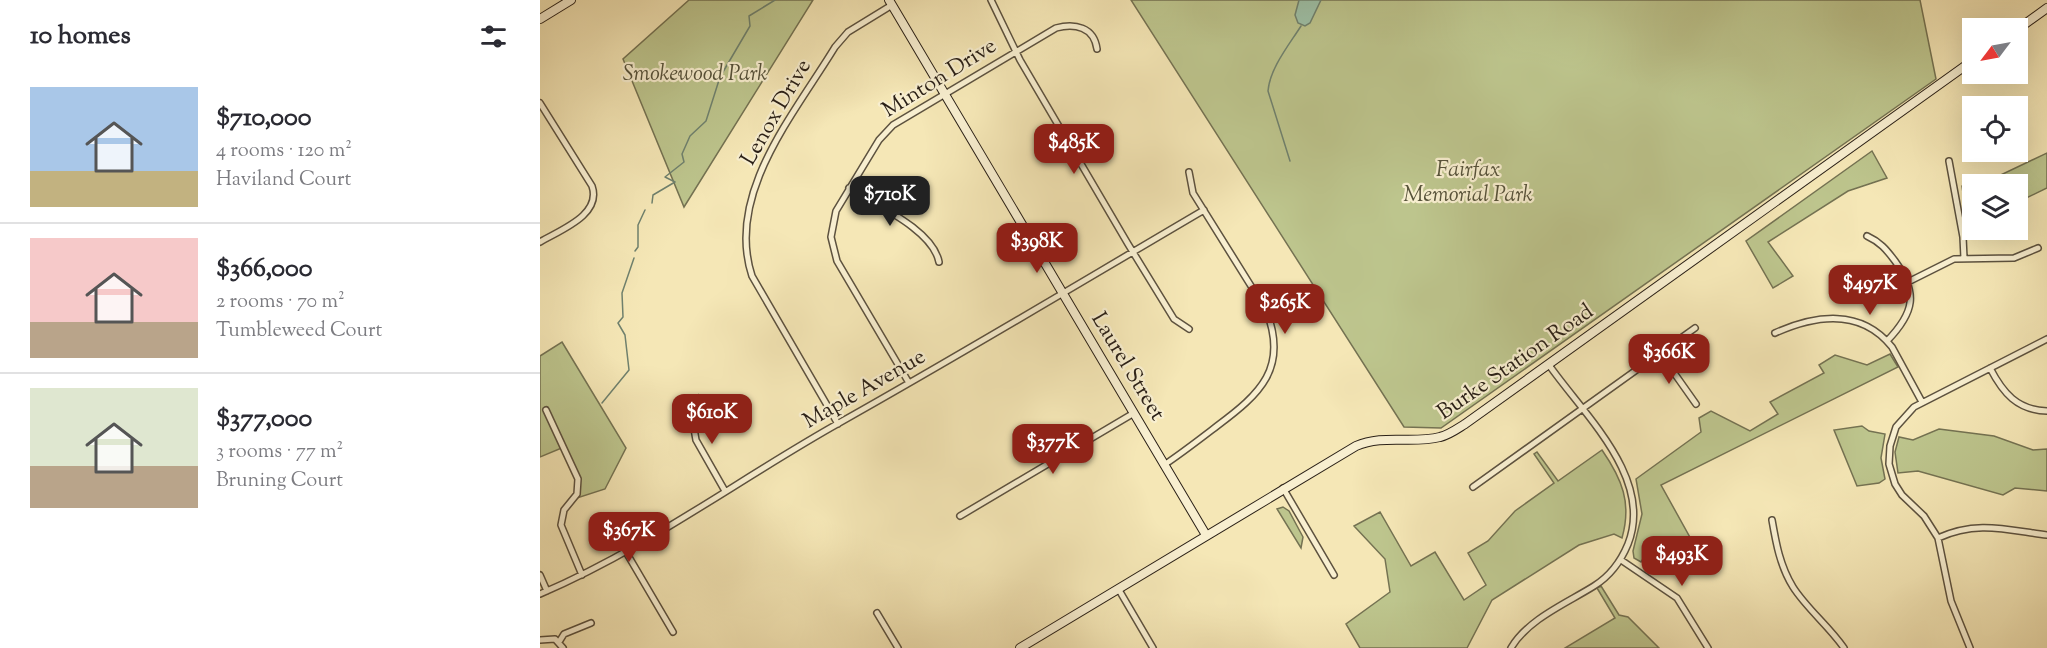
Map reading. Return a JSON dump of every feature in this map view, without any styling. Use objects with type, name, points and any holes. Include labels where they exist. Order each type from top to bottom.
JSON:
[{"type":"street","points":[[540,19],[571,0]]},
{"type":"street","points":[[991,0],[1016,51],[1133,252],[1174,319],[1189,329]]},
{"type":"street","name":"Laurel Street","points":[[891,2],[1206,535]]},
{"type":"street","name":"Lenox Drive","points":[[838,424],[752,276],[746,254],[748,217],[752,194],[762,166],[835,47],[848,32],[891,2]]},
{"type":"street","points":[[2028,22],[2047,8]]},
{"type":"street","name":"Minton Drive","points":[[909,383],[834,254],[831,237],[833,218],[849,188],[888,129],[1048,32],[1065,26],[1088,30],[1094,38],[1097,49]]},
{"type":"street","name":"Burke Station Road","points":[[1020,648],[1119,590],[1283,488],[1360,444],[1382,439],[1432,439],[1450,433],[1549,365],[1962,68]]},
{"type":"street","points":[[540,103],[592,186],[594,196],[586,213],[540,242]]},
{"type":"street","points":[[1949,161],[1963,237],[1964,258]]},
{"type":"street","points":[[1166,464],[1252,399],[1266,380],[1274,357],[1272,327],[1266,310],[1193,193],[1189,172]]},
{"type":"street","points":[[849,188],[919,233],[935,250],[939,262]]},
{"type":"street","name":"Maple Avenue","points":[[540,594],[582,576],[626,552],[838,424],[1204,210]]},
{"type":"street","points":[[1866,236],[1877,240],[1886,248],[1908,282],[1911,297],[1907,316],[1887,340]]},
{"type":"street","points":[[1908,282],[1941,264],[1964,258],[2014,258],[2038,248]]},
{"type":"street","points":[[1775,333],[1807,320],[1833,317],[1861,324],[1887,340],[1902,362],[1923,402]]},
{"type":"street","points":[[1473,487],[1695,328]]},
{"type":"street","points":[[1970,648],[1951,601],[1938,538],[1924,516],[1899,490],[1889,464],[1890,446],[1896,427],[1908,412],[1923,402],[2047,339]]},
{"type":"street","points":[[1660,353],[1696,404]]},
{"type":"street","points":[[1511,648],[1529,628],[1598,584],[1621,560],[1634,522],[1631,488],[1620,464],[1549,365]]},
{"type":"street","points":[[1990,368],[2003,391],[2015,402],[2027,408],[2047,411]]},
{"type":"street","points":[[699,398],[692,417],[696,440],[725,491]]},
{"type":"street","points":[[546,410],[578,478],[577,494],[564,510],[561,525],[582,576]]},
{"type":"street","points":[[960,516],[1134,413]]},
{"type":"street","points":[[1283,488],[1334,575]]},
{"type":"street","points":[[1772,520],[1778,550],[1787,576],[1800,597],[1844,648]]},
{"type":"street","points":[[1938,538],[1961,528],[1978,526],[2047,535]]},
{"type":"street","points":[[626,552],[673,632]]},
{"type":"street","points":[[1621,560],[1677,598],[1708,648]]},
{"type":"street","points":[[540,575],[547,591]]},
{"type":"street","points":[[1119,590],[1153,648]]},
{"type":"street","points":[[877,613],[898,648]]},
{"type":"street","points":[[559,642],[564,634],[591,623]]},
{"type":"street","points":[[540,638],[555,639],[562,648]]},
{"type":"green space","name":"Smokewood Park","points":[[689,0],[813,0],[684,207],[623,59]]},
{"type":"green space","name":"Fairfax Memorial Park","points":[[1131,0],[1920,0],[1936,79],[1441,428],[1404,427]]},
{"type":"green space","points":[[1872,151],[1887,178],[1848,191],[1768,242],[1793,276],[1773,288],[1746,241]]},
{"type":"green space","points":[[2047,153],[2047,188],[2028,197],[2028,174],[2003,174]]},
{"type":"green space","points":[[562,342],[626,448],[605,489],[574,499],[577,479],[564,447],[540,457],[540,356]]},
{"type":"green space","points":[[1890,354],[1898,367],[1661,485],[1702,559],[1662,539],[1654,542],[1641,562],[1634,558],[1633,551],[1642,514],[1636,479],[1701,432],[1699,418],[1711,411],[1750,431],[1778,414],[1770,402],[1824,373],[1819,365],[1835,355],[1867,365]]},
{"type":"green space","points":[[1862,426],[1869,431],[1885,434],[1881,458],[1885,479],[1879,483],[1857,486],[1834,430]]},
{"type":"green space","points":[[1939,429],[1994,436],[2033,450],[2047,449],[2047,491],[2015,488],[2003,495],[1918,471],[1898,473],[1895,452],[1899,437],[1913,440]]},
{"type":"green space","points":[[1602,450],[1620,481],[1623,492],[1626,514],[1622,538],[1614,534],[1579,545],[1492,600],[1467,648],[1360,648],[1346,624],[1390,592],[1385,559],[1354,526],[1380,512],[1411,566],[1435,552],[1464,600],[1486,585],[1468,553],[1488,541],[1515,511],[1554,483],[1534,454],[1537,452],[1558,481]]},
{"type":"green space","points":[[1283,507],[1289,511],[1303,537],[1301,548],[1277,509]]},
{"type":"green space","points":[[1601,586],[1619,615],[1628,617],[1659,648],[1565,648],[1615,618],[1597,588]]},
{"type":"shaded area","points":[[1299,0],[1321,0],[1310,23],[1305,26],[1298,23],[1295,15]]},
{"type":"waterway","points":[[652,203],[653,195],[675,182],[665,177],[684,162],[682,154],[690,136],[706,121],[720,77],[750,26],[749,16],[775,0]]},
{"type":"waterway","points":[[1290,161],[1268,91],[1276,65],[1301,26]]},
{"type":"waterway","points":[[635,251],[638,247],[638,225],[645,210]]},
{"type":"waterway","points":[[602,403],[629,370],[625,335],[618,323],[623,317],[622,293],[634,258]]}]
